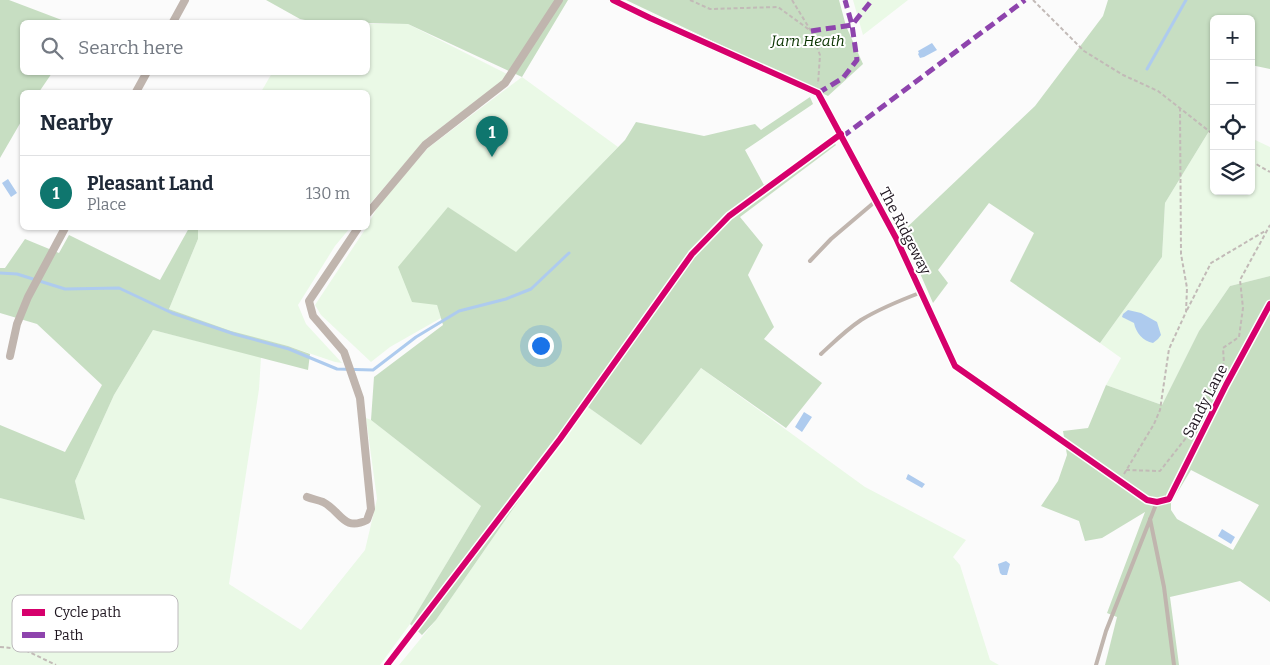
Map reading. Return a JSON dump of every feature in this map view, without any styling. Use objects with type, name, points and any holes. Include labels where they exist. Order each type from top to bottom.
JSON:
[{"type":"street","points":[[174,20],[185,0]]},
{"type":"street","points":[[370,211],[425,145],[505,83],[559,0]]},
{"type":"street","points":[[613,0],[818,93]]},
{"type":"street","points":[[137,90],[145,75]]},
{"type":"street","name":"The Ridgeway","points":[[818,93],[877,200],[922,292],[955,366],[1147,500],[1157,502]]},
{"type":"street","points":[[10,356],[17,324],[28,297],[64,230]]},
{"type":"street","points":[[307,497],[324,502],[347,523],[357,525],[367,520],[371,509],[360,398],[344,352],[312,316],[309,301],[357,230]]},
{"type":"street","name":"Sandy Lane","points":[[1157,502],[1169,499],[1226,385],[1270,304]]},
{"type":"lane","points":[[810,261],[831,239],[877,200]]},
{"type":"lane","points":[[821,354],[861,320],[922,292]]},
{"type":"lane","points":[[1096,665],[1112,615],[1157,502]]},
{"type":"lane","points":[[1150,519],[1164,587],[1174,665]]},
{"type":"path","points":[[690,0],[710,8],[778,7],[810,31]]},
{"type":"path","points":[[792,0],[810,31],[820,55],[818,93]]},
{"type":"path","points":[[1033,0],[1084,51],[1123,75],[1158,91],[1210,132]]},
{"type":"path","points":[[1180,109],[1181,254],[1187,288],[1186,312]]},
{"type":"path","points":[[1255,163],[1270,172]]},
{"type":"path","points":[[1126,470],[1160,471],[1193,429],[1224,363],[1223,348],[1239,337],[1243,308],[1240,280],[1270,225]]},
{"type":"path","points":[[1120,480],[1160,410],[1169,349],[1211,263],[1267,230]]},
{"type":"path","points":[[28,652],[56,665]]},
{"type":"green space","points":[[0,0],[9,0],[62,20],[20,20],[20,75],[51,75],[40,90],[20,90],[20,123],[0,158]]},
{"type":"green space","points":[[266,0],[568,0],[522,77],[408,24],[370,23],[370,20],[300,19]]},
{"type":"green space","name":"Jarn Heath","points":[[626,0],[839,0],[846,26],[863,64],[828,96]]},
{"type":"green space","points":[[853,0],[908,0],[863,35]]},
{"type":"green space","points":[[1108,0],[1270,0],[1270,69],[1255,66],[1255,15],[1210,15],[1210,130],[1165,203],[1162,257],[1100,343],[1010,281],[1034,233],[989,203],[938,270],[948,283],[933,303],[902,232],[1035,106],[1103,16]]},
{"type":"green space","points":[[370,24],[408,24],[507,74],[502,81],[426,139],[370,204],[370,90],[262,90],[271,75],[370,75]]},
{"type":"green space","points":[[522,77],[618,147],[516,253],[448,207],[437,305],[441,318],[390,347],[371,362],[321,315],[315,305],[365,230],[370,230],[370,220],[380,203],[428,148]]},
{"type":"green space","points":[[810,97],[813,104],[745,150],[764,185],[831,138],[836,145],[740,217],[763,245],[748,275],[774,327],[764,339],[822,383],[786,428],[701,368],[641,445],[585,405],[436,620],[422,635],[410,624],[481,506],[371,420],[374,377],[443,325],[437,305],[412,302],[398,267],[448,207],[516,252],[625,140],[636,122],[704,136],[755,124],[761,130]]},
{"type":"green space","points":[[1210,130],[1210,195],[1255,195],[1255,140],[1270,147],[1270,276],[1230,286],[1199,331],[1162,405],[1106,385],[1121,358],[1100,343],[1162,257],[1165,203]]},
{"type":"green space","points":[[188,230],[198,230],[198,239],[169,309],[231,331],[288,346],[310,354],[308,370],[153,330],[114,395],[75,481],[85,520],[0,498],[0,425],[65,452],[102,385],[37,324],[0,313],[0,268],[5,268],[25,239],[59,253],[69,235],[160,280]]},
{"type":"green space","points":[[198,230],[348,230],[335,246],[298,305],[306,324],[342,363],[288,346],[231,332],[169,309],[198,239]]},
{"type":"green space","points":[[1270,276],[1270,602],[1240,581],[1170,597],[1179,665],[1105,665],[1117,617],[1107,613],[1145,512],[1102,538],[1085,541],[1079,521],[1041,506],[1058,481],[1067,455],[1063,431],[1088,428],[1106,385],[1162,405],[1199,331],[1230,286]],"holes":[[[1191,470],[1259,505],[1233,550],[1177,519],[1171,510],[1171,503]]]},
{"type":"green space","points":[[153,330],[261,357],[259,389],[229,584],[301,630],[365,550],[377,499],[366,418],[481,506],[410,624],[380,665],[0,665],[0,498],[85,520],[75,481],[114,395]]},
{"type":"green space","points":[[701,368],[865,487],[966,540],[953,557],[960,565],[990,660],[999,665],[399,665],[436,620],[585,405],[641,445]]},
{"type":"water","points":[[932,43],[937,50],[920,58],[918,51]]},
{"type":"water","points":[[8,179],[17,193],[11,197],[2,183]]},
{"type":"water","points":[[1128,310],[1141,313],[1157,322],[1161,335],[1158,339],[1153,343],[1140,336],[1134,323],[1122,317]]},
{"type":"water","points":[[804,412],[812,417],[802,432],[795,427]]},
{"type":"water","points":[[908,474],[925,484],[922,488],[906,479]]},
{"type":"water","points":[[1222,529],[1235,537],[1231,544],[1218,536]]},
{"type":"water","points":[[1006,561],[1010,564],[1007,575],[1002,575],[998,564]]},
{"type":"waterway","points":[[1147,69],[1186,0]]},
{"type":"waterway","points":[[0,273],[17,274],[65,289],[119,288],[172,313],[234,334],[289,349],[337,369],[373,370],[416,337],[459,311],[506,299],[531,289],[569,253]]},
{"type":"marked path","points":[[818,93],[843,78],[857,60],[852,25],[845,0]]},
{"type":"marked path","points":[[811,31],[852,25],[872,0]]},
{"type":"marked path","points":[[842,137],[1025,0]]},
{"type":"cycle path","points":[[613,0],[818,93],[896,238],[955,366],[1147,500],[1157,502],[1169,499],[1226,385],[1270,304]]},
{"type":"cycle path","points":[[387,665],[560,439],[692,254],[729,216],[841,134]]},
{"type":"place","name":"Pleasant Land","points":[[492,157]]}]
